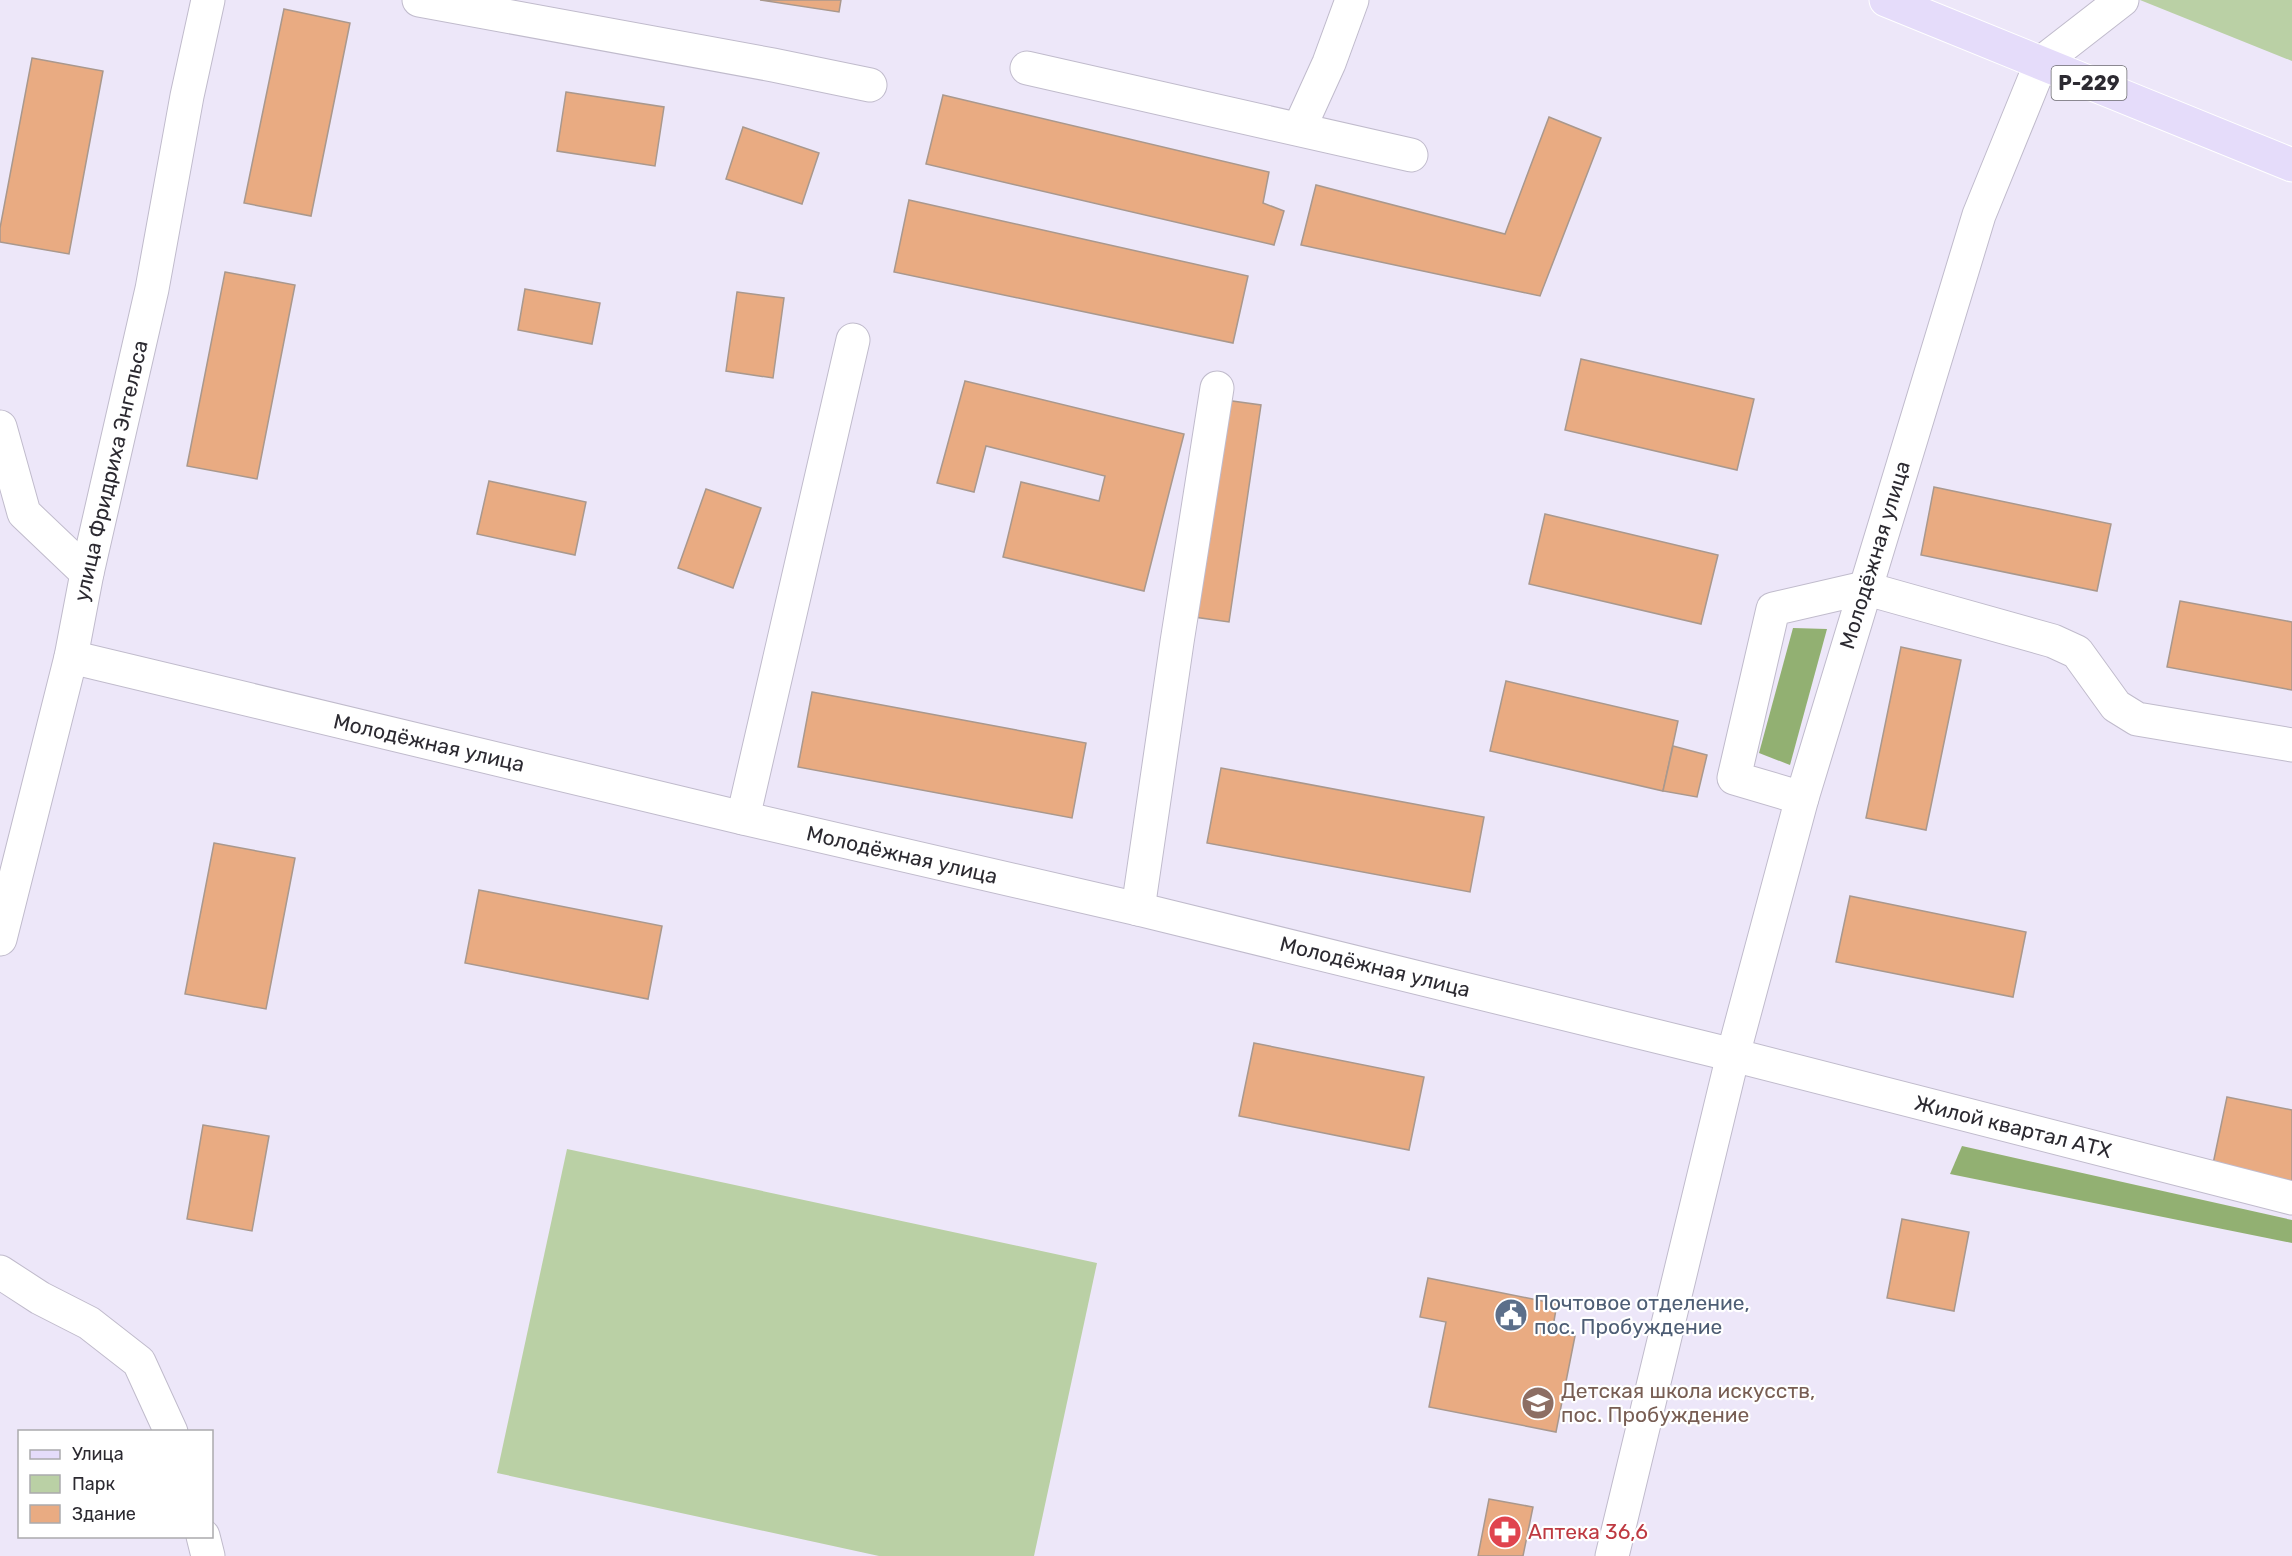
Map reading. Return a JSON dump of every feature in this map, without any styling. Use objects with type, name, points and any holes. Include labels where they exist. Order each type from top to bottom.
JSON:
[{"type":"main road","name":"Р-229","points":[[1886,0],[2292,165]]},
{"type":"street","name":"улица Фридриха Энгельса","points":[[0,939],[71,657],[87,573],[152,289],[187,96],[208,0]]},
{"type":"street","points":[[418,0],[870,85]]},
{"type":"street","points":[[1299,129],[1329,63],[1352,0]]},
{"type":"street","points":[[2041,63],[2122,0]]},
{"type":"street","name":"Молодёжная улица","points":[[1612,1556],[1733,1055],[1802,798],[1979,215],[2041,63]]},
{"type":"street","points":[[1027,68],[1411,155]]},
{"type":"street","points":[[743,818],[853,340]]},
{"type":"street","points":[[1138,909],[1217,388]]},
{"type":"street","points":[[0,427],[24,513],[87,573]]},
{"type":"street","points":[[1802,798],[1734,778],[1773,609],[1864,588],[2053,640],[2077,652],[2115,706],[2137,719],[2292,744]]},
{"type":"street","name":"Молодёжная улица","points":[[71,657],[743,818],[1138,909],[1733,1055]]},
{"type":"street","name":"Жилой квартал АТХ","points":[[1733,1055],[2292,1198]]},
{"type":"street","points":[[0,1272],[40,1298],[89,1323],[140,1362],[171,1430]]},
{"type":"street","points":[[204,1538],[208,1556]]},
{"type":"green space","points":[[2140,0],[2292,0],[2292,61]]},
{"type":"green space","points":[[1793,628],[1827,629],[1790,765],[1759,753]]},
{"type":"green space","points":[[1962,1146],[2292,1220],[2292,1243],[1950,1174]]},
{"type":"green space","points":[[567,1149],[1097,1263],[1034,1556],[879,1556],[497,1473]]},
{"type":"building","points":[[760,0],[841,0],[839,12]]},
{"type":"building","points":[[284,9],[350,23],[311,216],[244,203]]},
{"type":"building","points":[[32,58],[103,71],[69,254],[0,242],[0,228]]},
{"type":"building","points":[[566,92],[664,107],[655,166],[557,151]]},
{"type":"building","points":[[943,95],[1269,172],[1263,203],[1284,211],[1274,245],[926,164]]},
{"type":"building","points":[[1549,117],[1601,138],[1540,296],[1301,245],[1316,185],[1505,234]]},
{"type":"building","points":[[743,127],[819,153],[802,204],[726,179]]},
{"type":"building","points":[[909,200],[1248,276],[1233,343],[894,272]]},
{"type":"building","points":[[225,272],[295,285],[257,479],[187,466]]},
{"type":"building","points":[[525,289],[600,303],[592,344],[518,330]]},
{"type":"building","points":[[737,292],[784,298],[773,378],[726,371]]},
{"type":"building","points":[[1581,359],[1754,399],[1737,470],[1565,430]]},
{"type":"building","points":[[965,381],[1184,434],[1144,591],[1003,557],[1021,482],[1099,501],[1105,476],[986,446],[974,492],[937,483]]},
{"type":"building","points":[[1225,400],[1261,405],[1229,622],[1194,617]]},
{"type":"building","points":[[489,481],[586,502],[575,555],[477,534]]},
{"type":"building","points":[[1934,487],[2111,524],[2097,591],[1921,555]]},
{"type":"building","points":[[706,489],[761,508],[733,588],[678,568]]},
{"type":"building","points":[[1545,514],[1718,555],[1701,624],[1529,584]]},
{"type":"building","points":[[2180,601],[2292,622],[2292,690],[2167,667]]},
{"type":"building","points":[[1901,647],[1961,660],[1926,830],[1866,818]]},
{"type":"building","points":[[1506,681],[1678,721],[1663,791],[1490,751]]},
{"type":"building","points":[[812,692],[1086,743],[1072,818],[798,767]]},
{"type":"building","points":[[1673,746],[1707,755],[1697,797],[1663,791]]},
{"type":"building","points":[[1221,768],[1484,817],[1470,892],[1207,843]]},
{"type":"building","points":[[214,843],[295,858],[266,1009],[185,994]]},
{"type":"building","points":[[479,890],[662,926],[648,999],[465,963]]},
{"type":"building","points":[[1850,896],[2026,932],[2013,997],[1836,962]]},
{"type":"building","points":[[1254,1043],[1424,1077],[1409,1150],[1239,1116]]},
{"type":"building","points":[[2227,1097],[2292,1110],[2292,1181],[2213,1164]]},
{"type":"building","points":[[203,1125],[269,1136],[252,1231],[187,1219]]},
{"type":"building","points":[[1902,1219],[1969,1232],[1954,1311],[1887,1298]]},
{"type":"building","points":[[1428,1278],[1557,1304],[1552,1332],[1575,1336],[1556,1432],[1429,1407],[1446,1322],[1420,1317]]},
{"type":"building","name":"Аптека 36,6","points":[[1489,1499],[1533,1507],[1523,1556],[1478,1556]]},
{"type":"place","name":"Почтовое отделение, пос. Пробуждение","points":[[1511,1315]]},
{"type":"place","name":"Детская школа искусств, пос. Пробуждение","points":[[1538,1403]]},
{"type":"place","name":"Аптека 36,6","points":[[1505,1532]]}]
